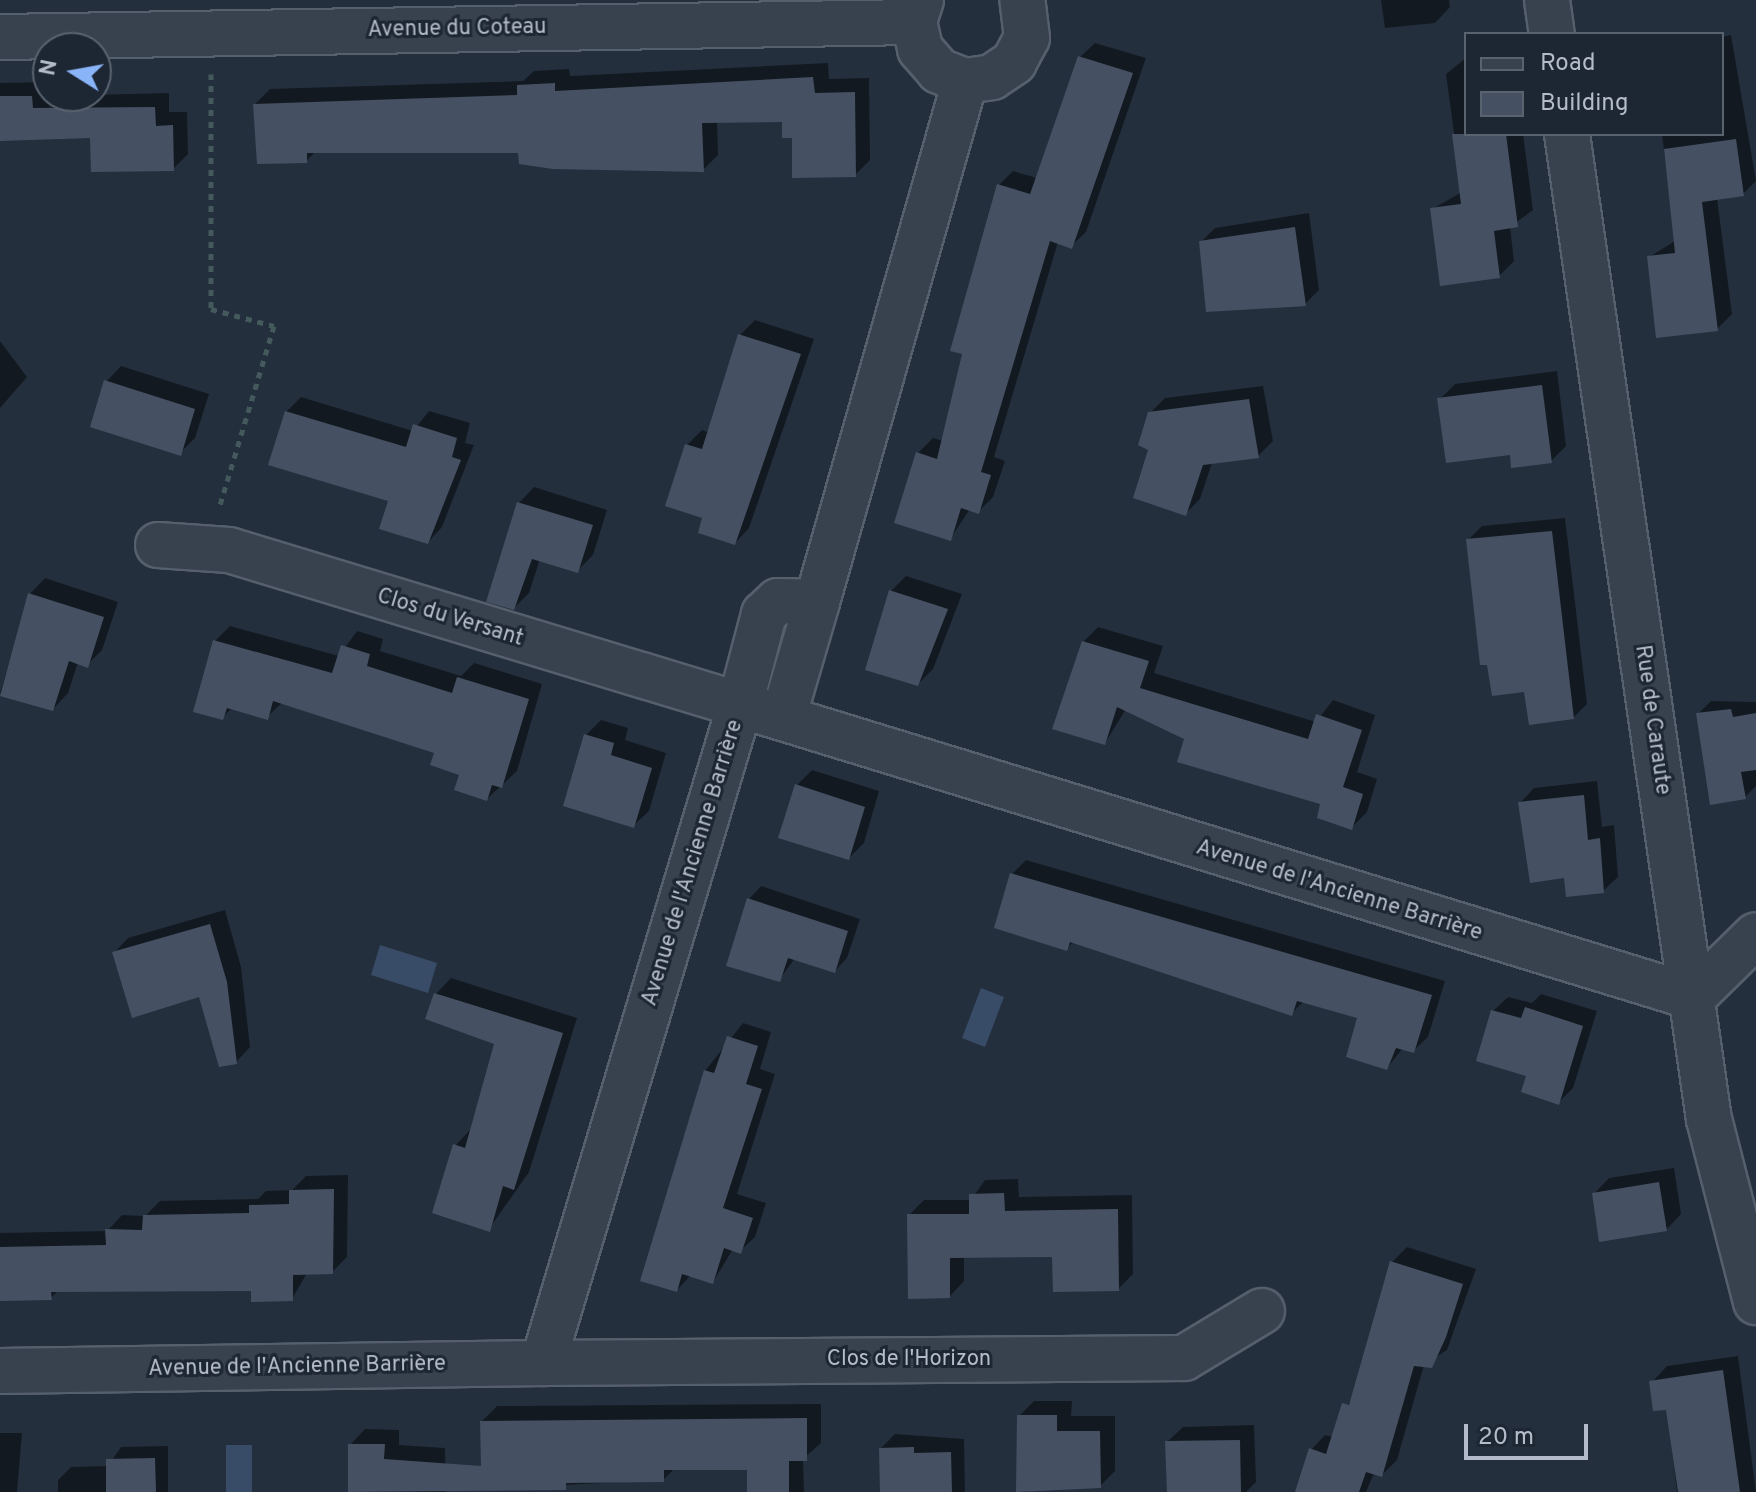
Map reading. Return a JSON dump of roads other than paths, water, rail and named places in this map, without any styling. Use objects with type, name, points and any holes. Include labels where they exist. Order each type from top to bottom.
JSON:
[{"type":"street","points":[[783,718],[965,81],[992,77],[1014,62],[1027,38],[1022,0]]},
{"type":"street","points":[[1547,0],[1552,32]]},
{"type":"street","name":"Avenue du Coteau","points":[[0,37],[918,11],[920,49],[939,71],[965,81]]},
{"type":"street","name":"Rue de Caraute","points":[[1567,136],[1709,1119],[1756,1302]]},
{"type":"street","name":"Clos du Versant","points":[[158,545],[207,549],[740,705]]},
{"type":"street","points":[[740,705],[764,614],[778,601],[817,602]]},
{"type":"street","name":"Avenue de l'Ancienne Barrière","points":[[0,1371],[543,1363],[740,705],[1693,997]]},
{"type":"street","points":[[1693,997],[1756,935]]},
{"type":"street","name":"Clos de l'Horizon","points":[[543,1363],[1184,1358],[1262,1311]]},
{"type":"water","points":[[380,945],[437,963],[428,993],[371,975]]},
{"type":"water","points":[[981,988],[1004,997],[985,1047],[962,1038]]},
{"type":"water","points":[[226,1445],[252,1445],[252,1492],[226,1492]]}]
